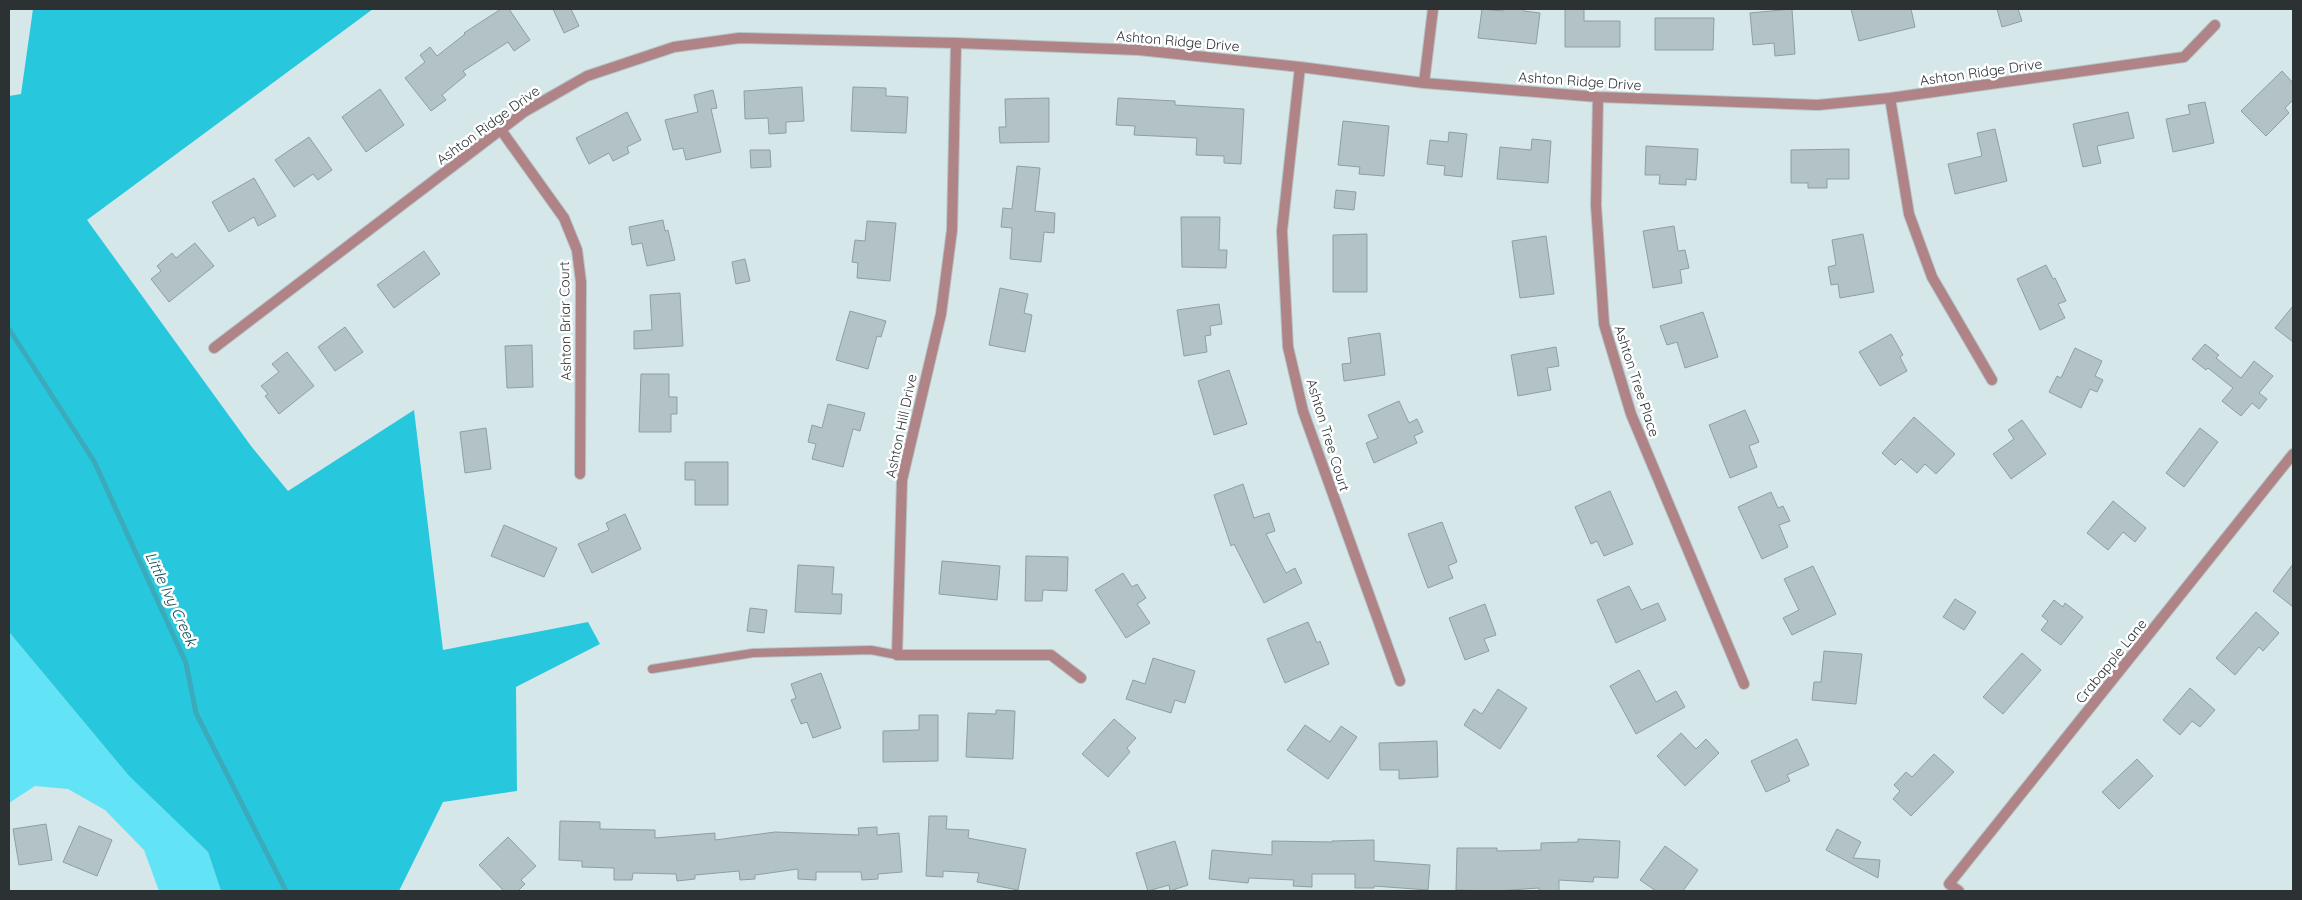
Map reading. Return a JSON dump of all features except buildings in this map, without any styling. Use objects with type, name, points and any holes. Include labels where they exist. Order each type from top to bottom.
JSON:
[{"type":"street","points":[[1424,83],[1433,9]]},
{"type":"street","name":"Ashton Ridge Drive","points":[[214,348],[524,112],[587,76],[674,47],[739,38],[956,42],[1139,50],[1300,67],[1424,83],[1598,97],[1818,105],[1890,98],[2184,57],[2215,25]]},
{"type":"street","name":"Ashton Hill Drive","points":[[897,655],[902,480],[941,314],[952,230],[956,42]]},
{"type":"street","name":"Ashton Tree Court","points":[[1300,67],[1282,231],[1288,347],[1303,412],[1400,681]]},
{"type":"street","name":"Ashton Tree Place","points":[[1598,97],[1596,205],[1604,324],[1631,414],[1744,684]]},
{"type":"street","points":[[1890,98],[1912,223],[1932,278],[1992,380]]},
{"type":"street","name":"Ashton Briar Court","points":[[501,130],[564,218],[577,250],[580,282],[580,474]]},
{"type":"street","name":"Crabapple Lane","points":[[1946,888],[2164,618],[2293,454]]},
{"type":"street","points":[[897,655],[1052,655],[1081,678]]},
{"type":"street","points":[[1946,888],[1959,891]]},
{"type":"lane","points":[[652,669],[753,653],[871,650],[897,655]]},
{"type":"shaded area","points":[[33,9],[373,9],[87,220],[251,446],[288,491],[414,410],[443,650],[588,622],[600,644],[516,687],[517,791],[443,802],[399,891],[221,891],[208,852],[129,776],[9,632],[9,96],[21,94]]},
{"type":"shaded area","points":[[9,632],[129,776],[208,852],[221,891],[159,891],[144,850],[105,810],[68,789],[35,786],[9,803]]},
{"type":"waterway","name":"Little Ivy Creek","points":[[9,329],[94,461],[186,663],[196,713],[286,891]]}]
